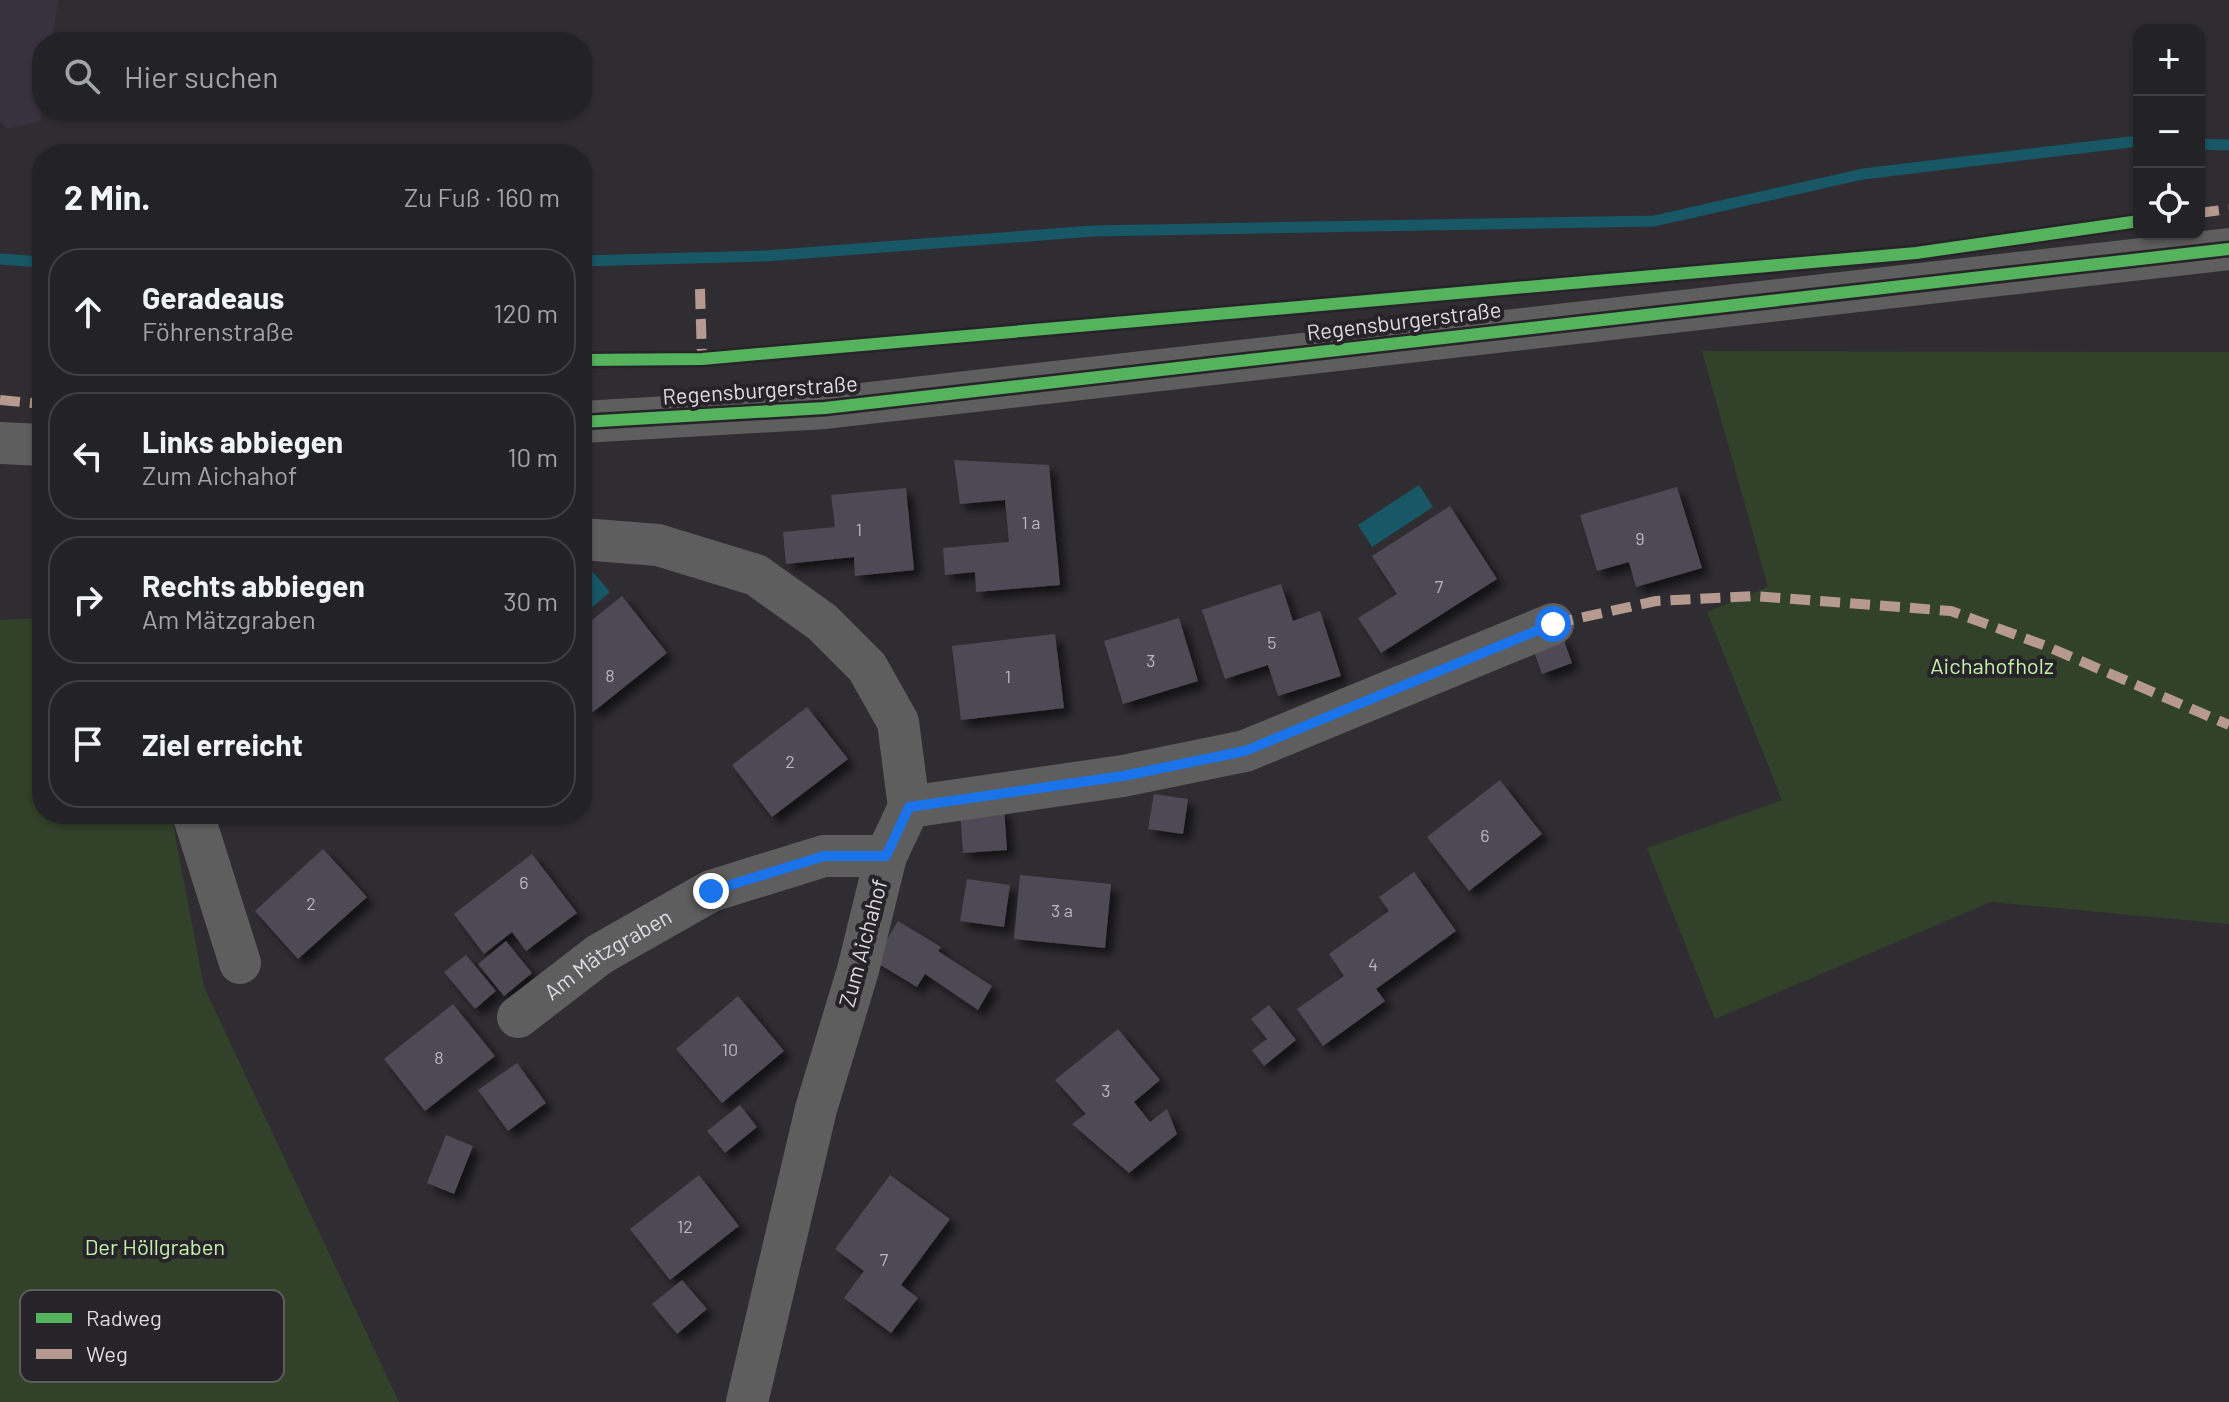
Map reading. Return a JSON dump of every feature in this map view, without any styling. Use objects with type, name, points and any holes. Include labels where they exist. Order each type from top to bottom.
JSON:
[{"type":"street","name":"Regensburgerstraße","points":[[592,421],[825,408],[2229,249]]},
{"type":"street","points":[[0,443],[32,445]]},
{"type":"street","points":[[592,540],[658,545],[756,575],[822,622],[867,667],[898,722],[909,807],[1123,776],[1245,751],[1553,624]]},
{"type":"street","name":"Zum Aichahof","points":[[747,1402],[797,1176],[858,970],[886,856],[909,807]]},
{"type":"street","points":[[196,824],[240,963]]},
{"type":"street","name":"Am Mätzgraben","points":[[518,1017],[600,954],[711,891],[824,856],[886,856]]},
{"type":"shaded area","points":[[0,0],[58,0],[53,32],[32,32],[32,120],[41,121],[7,129],[0,120]]},
{"type":"green space","name":"Aichahofholz","points":[[1702,351],[2229,352],[2229,924],[1991,902],[1715,1019],[1647,848],[1782,800],[1707,612],[1768,587]]},
{"type":"green space","name":"Der Höllgraben","points":[[32,618],[32,824],[173,824],[204,987],[399,1402],[0,1402],[0,620]]},
{"type":"water","points":[[1419,485],[1433,507],[1372,547],[1358,525]]},
{"type":"water","points":[[592,573],[610,592],[592,607]]},
{"type":"building","points":[[954,460],[1049,465],[1060,585],[976,592],[975,572],[945,575],[943,548],[1009,542],[1005,500],[960,504]]},
{"type":"building","points":[[1677,487],[1702,568],[1636,587],[1629,562],[1597,571],[1580,515]]},
{"type":"building","points":[[906,488],[914,570],[855,576],[854,557],[786,564],[783,532],[835,527],[831,495]]},
{"type":"building","points":[[1450,506],[1497,579],[1381,653],[1358,618],[1397,594],[1372,556]]},
{"type":"building","points":[[1281,584],[1293,621],[1320,611],[1341,676],[1278,696],[1268,665],[1225,679],[1202,610]]},
{"type":"building","points":[[622,596],[667,653],[593,712],[592,711],[592,620]]},
{"type":"building","points":[[1179,618],[1198,681],[1123,704],[1104,641]]},
{"type":"building","points":[[1055,634],[1064,708],[961,720],[952,646]]},
{"type":"building","points":[[1562,635],[1572,663],[1542,674],[1532,646]]},
{"type":"building","points":[[807,707],[848,759],[772,817],[732,765]]},
{"type":"building","points":[[1500,780],[1542,834],[1469,891],[1427,837]]},
{"type":"building","points":[[1154,794],[1188,799],[1183,834],[1148,829]]},
{"type":"building","points":[[1004,808],[1007,850],[963,853],[960,811]]},
{"type":"building","points":[[323,849],[367,897],[298,959],[255,911]]},
{"type":"building","points":[[532,854],[577,913],[526,951],[512,932],[484,954],[454,914]]},
{"type":"building","points":[[1414,872],[1456,931],[1376,989],[1385,1001],[1323,1046],[1297,1009],[1344,976],[1329,954],[1389,911],[1379,897]]},
{"type":"building","points":[[1020,875],[1111,884],[1105,948],[1014,939]]},
{"type":"building","points":[[967,879],[1010,885],[1004,927],[960,921]]},
{"type":"building","points":[[898,921],[941,947],[938,951],[992,986],[978,1010],[925,974],[917,987],[874,961]]},
{"type":"building","points":[[506,941],[532,973],[504,996],[478,964]]},
{"type":"building","points":[[466,955],[496,991],[475,1009],[444,972]]},
{"type":"building","points":[[738,996],[784,1051],[722,1103],[676,1049]]},
{"type":"building","points":[[453,1004],[495,1056],[425,1111],[384,1059]]},
{"type":"building","points":[[1269,1005],[1296,1040],[1264,1066],[1252,1050],[1267,1039],[1251,1019]]},
{"type":"building","points":[[1118,1029],[1160,1080],[1134,1102],[1150,1122],[1167,1109],[1177,1134],[1129,1173],[1072,1124],[1086,1114],[1055,1080]]},
{"type":"building","points":[[517,1063],[546,1103],[508,1131],[478,1090]]},
{"type":"building","points":[[740,1105],[757,1127],[725,1153],[707,1131]]},
{"type":"building","points":[[446,1135],[473,1146],[454,1194],[427,1183]]},
{"type":"building","points":[[699,1175],[739,1226],[670,1280],[630,1229]]},
{"type":"building","points":[[890,1175],[950,1219],[901,1285],[918,1298],[891,1333],[844,1298],[864,1271],[835,1249]]},
{"type":"building","points":[[682,1280],[707,1309],[677,1334],[652,1304]]},
{"type":"waterway","points":[[592,261],[765,256],[1093,231],[1654,221],[1863,174],[2133,142]]},
{"type":"waterway","points":[[2205,144],[2229,145]]},
{"type":"waterway","points":[[0,259],[32,261]]},
{"type":"marked path","points":[[2205,212],[2229,209]]},
{"type":"marked path","points":[[700,289],[702,359]]},
{"type":"marked path","points":[[0,400],[32,403]]},
{"type":"marked path","points":[[1553,624],[1656,601],[1755,596],[1951,611],[2046,646],[2229,725]]},
{"type":"cycle path","points":[[592,360],[702,359],[1916,253],[2133,222]]},
{"type":"cycle path","points":[[592,421],[825,408],[2229,249]]},
{"type":"route","points":[[711,891],[824,856],[886,856],[909,807],[1123,776],[1245,751],[1553,624]]}]
